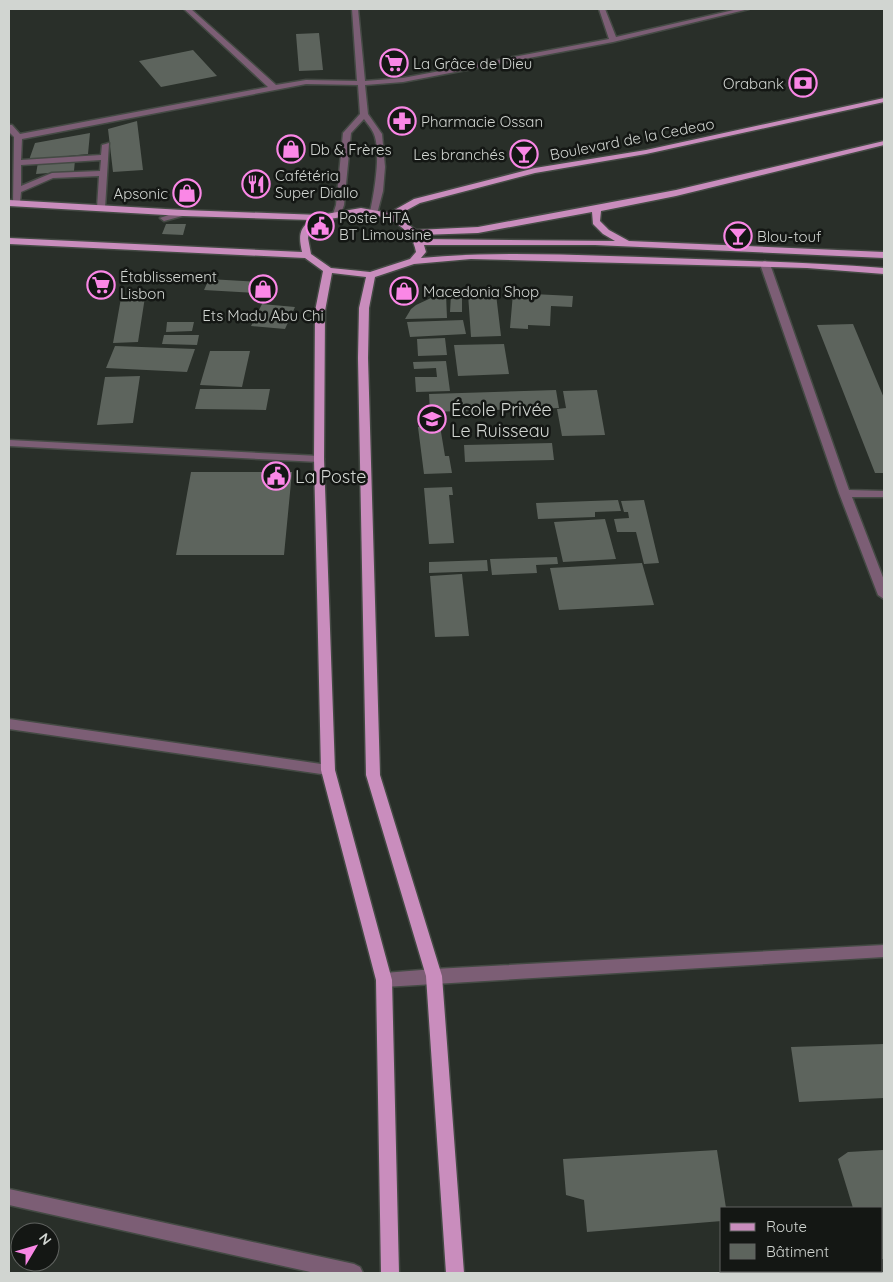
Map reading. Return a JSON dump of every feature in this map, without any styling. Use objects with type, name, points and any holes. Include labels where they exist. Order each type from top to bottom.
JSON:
[{"type":"main road","name":"Boulevard de la Cedeao","points":[[389,217],[416,200],[535,172],[646,152],[884,100]]},
{"type":"main road","points":[[415,233],[478,230],[602,208],[676,193],[884,143]]},
{"type":"main road","points":[[12,203],[183,213],[320,218],[338,214],[374,212],[389,217],[415,233],[421,242],[421,252],[414,261]]},
{"type":"main road","points":[[602,208],[597,209],[596,222],[606,232],[628,244]]},
{"type":"main road","points":[[307,255],[304,238],[306,228],[320,218]]},
{"type":"main road","points":[[421,242],[515,240],[884,255]]},
{"type":"main road","points":[[9,241],[307,255],[328,270],[370,275],[414,261],[471,256],[764,264],[884,271]]},
{"type":"main road","points":[[328,270],[320,311],[319,459],[328,770],[384,980],[390,1273]]},
{"type":"main road","points":[[370,275],[364,308],[363,358],[373,775],[434,976],[455,1273]]},
{"type":"street","points":[[187,9],[273,87]]},
{"type":"street","points":[[355,9],[364,114],[378,134],[382,167],[380,191],[374,212]]},
{"type":"street","points":[[602,9],[613,40]]},
{"type":"street","points":[[18,137],[306,82],[362,83],[403,80],[613,40],[746,9]]},
{"type":"street","points":[[338,214],[347,133],[364,114]]},
{"type":"street","points":[[9,127],[18,137],[16,191],[12,203]]},
{"type":"street","points":[[100,208],[106,145]]},
{"type":"street","points":[[17,163],[105,157]]},
{"type":"street","points":[[16,191],[52,176],[103,173]]},
{"type":"street","points":[[164,218],[183,213]]},
{"type":"street","points":[[764,264],[845,493],[884,595]]},
{"type":"street","points":[[9,443],[319,459]]},
{"type":"street","points":[[845,493],[884,494]]},
{"type":"street","points":[[9,724],[328,770]]},
{"type":"street","points":[[384,980],[884,951]]},
{"type":"street","points":[[9,1197],[354,1273]]},
{"type":"building","points":[[319,33],[323,70],[299,71],[296,34]]},
{"type":"building","points":[[193,50],[217,76],[161,87],[139,61]]},
{"type":"building","points":[[137,121],[143,170],[113,172],[108,129]]},
{"type":"building","points":[[90,133],[88,154],[29,160],[35,143]]},
{"type":"building","points":[[75,160],[74,171],[36,174],[38,162]]},
{"type":"building","points":[[166,224],[186,224],[183,235],[162,234]]},
{"type":"building","points":[[209,279],[261,282],[257,293],[204,290]]},
{"type":"building","points":[[513,293],[573,296],[572,307],[551,306],[550,326],[528,325],[528,329],[510,328]]},
{"type":"building","points":[[446,294],[447,318],[405,319],[416,305]]},
{"type":"building","points":[[451,294],[462,294],[462,312],[450,312]]},
{"type":"building","points":[[468,294],[496,294],[501,336],[471,337]]},
{"type":"building","points":[[145,297],[138,342],[113,343],[121,298]]},
{"type":"building","points":[[262,304],[295,307],[285,329],[251,326]]},
{"type":"building","points":[[463,320],[466,334],[410,337],[407,322]]},
{"type":"building","points":[[167,322],[194,322],[192,331],[166,332]]},
{"type":"building","points":[[853,324],[884,398],[884,473],[875,473],[817,325]]},
{"type":"building","points":[[164,335],[199,335],[197,345],[162,344]]},
{"type":"building","points":[[445,338],[447,355],[418,356],[417,339]]},
{"type":"building","points":[[504,344],[509,374],[458,376],[454,345]]},
{"type":"building","points":[[115,346],[195,349],[187,372],[106,368]]},
{"type":"building","points":[[210,351],[250,351],[242,387],[200,385]]},
{"type":"building","points":[[446,361],[450,391],[416,392],[415,377],[437,377],[436,368],[414,369],[413,362]]},
{"type":"building","points":[[140,376],[133,423],[97,425],[105,377]]},
{"type":"building","points":[[200,389],[270,389],[266,410],[195,409]]},
{"type":"building","points":[[556,390],[559,408],[430,412],[429,394]]},
{"type":"building","points":[[597,390],[605,435],[562,436],[557,409],[566,408],[563,391]]},
{"type":"building","points":[[440,426],[445,456],[449,456],[452,473],[424,474],[418,427]]},
{"type":"building","points":[[552,443],[554,460],[465,462],[464,445]]},
{"type":"building","points":[[191,472],[292,472],[284,555],[176,555]]},
{"type":"building","points":[[452,487],[453,495],[449,495],[454,543],[429,544],[424,488]]},
{"type":"building","points":[[618,500],[621,511],[595,512],[595,517],[538,519],[536,503]]},
{"type":"building","points":[[644,500],[659,563],[644,564],[636,532],[617,532],[614,519],[629,518],[628,512],[624,512],[621,501]]},
{"type":"building","points":[[605,519],[616,559],[563,562],[554,522]]},
{"type":"building","points":[[557,557],[558,564],[536,565],[537,573],[492,575],[490,559]]},
{"type":"building","points":[[487,560],[488,571],[429,573],[429,562]]},
{"type":"building","points":[[642,563],[654,605],[559,610],[550,568]]},
{"type":"building","points":[[462,574],[469,636],[435,637],[430,576]]},
{"type":"building","points":[[884,1044],[884,1098],[799,1102],[791,1047]]},
{"type":"building","points":[[717,1150],[726,1207],[720,1207],[720,1221],[587,1232],[584,1200],[566,1195],[563,1159]]},
{"type":"building","points":[[883,1150],[884,1152],[884,1259],[883,1207],[853,1207],[838,1159],[848,1152]]},
{"type":"place","name":"La Grâce de Dieu","points":[[394,63]]},
{"type":"place","name":"Orabank","points":[[803,83]]},
{"type":"place","name":"Pharmacie Ossan","points":[[402,121]]},
{"type":"place","name":"Db & Frères","points":[[291,149]]},
{"type":"place","name":"Les branchés","points":[[524,154]]},
{"type":"place","name":"Cafétéria Super Diallo","points":[[256,184]]},
{"type":"place","name":"Apsonic","points":[[187,193]]},
{"type":"place","name":"Poste HTA BT Limousine","points":[[320,226]]},
{"type":"place","name":"Blou-touf","points":[[738,236]]},
{"type":"place","name":"Établissement Lisbon","points":[[101,285]]},
{"type":"place","name":"Ets Madu Abu Chi","points":[[263,289]]},
{"type":"place","name":"Macedonia Shop","points":[[404,291]]},
{"type":"place","name":"École Privée Le Ruisseau","points":[[432,419]]},
{"type":"place","name":"La Poste","points":[[276,476]]}]
